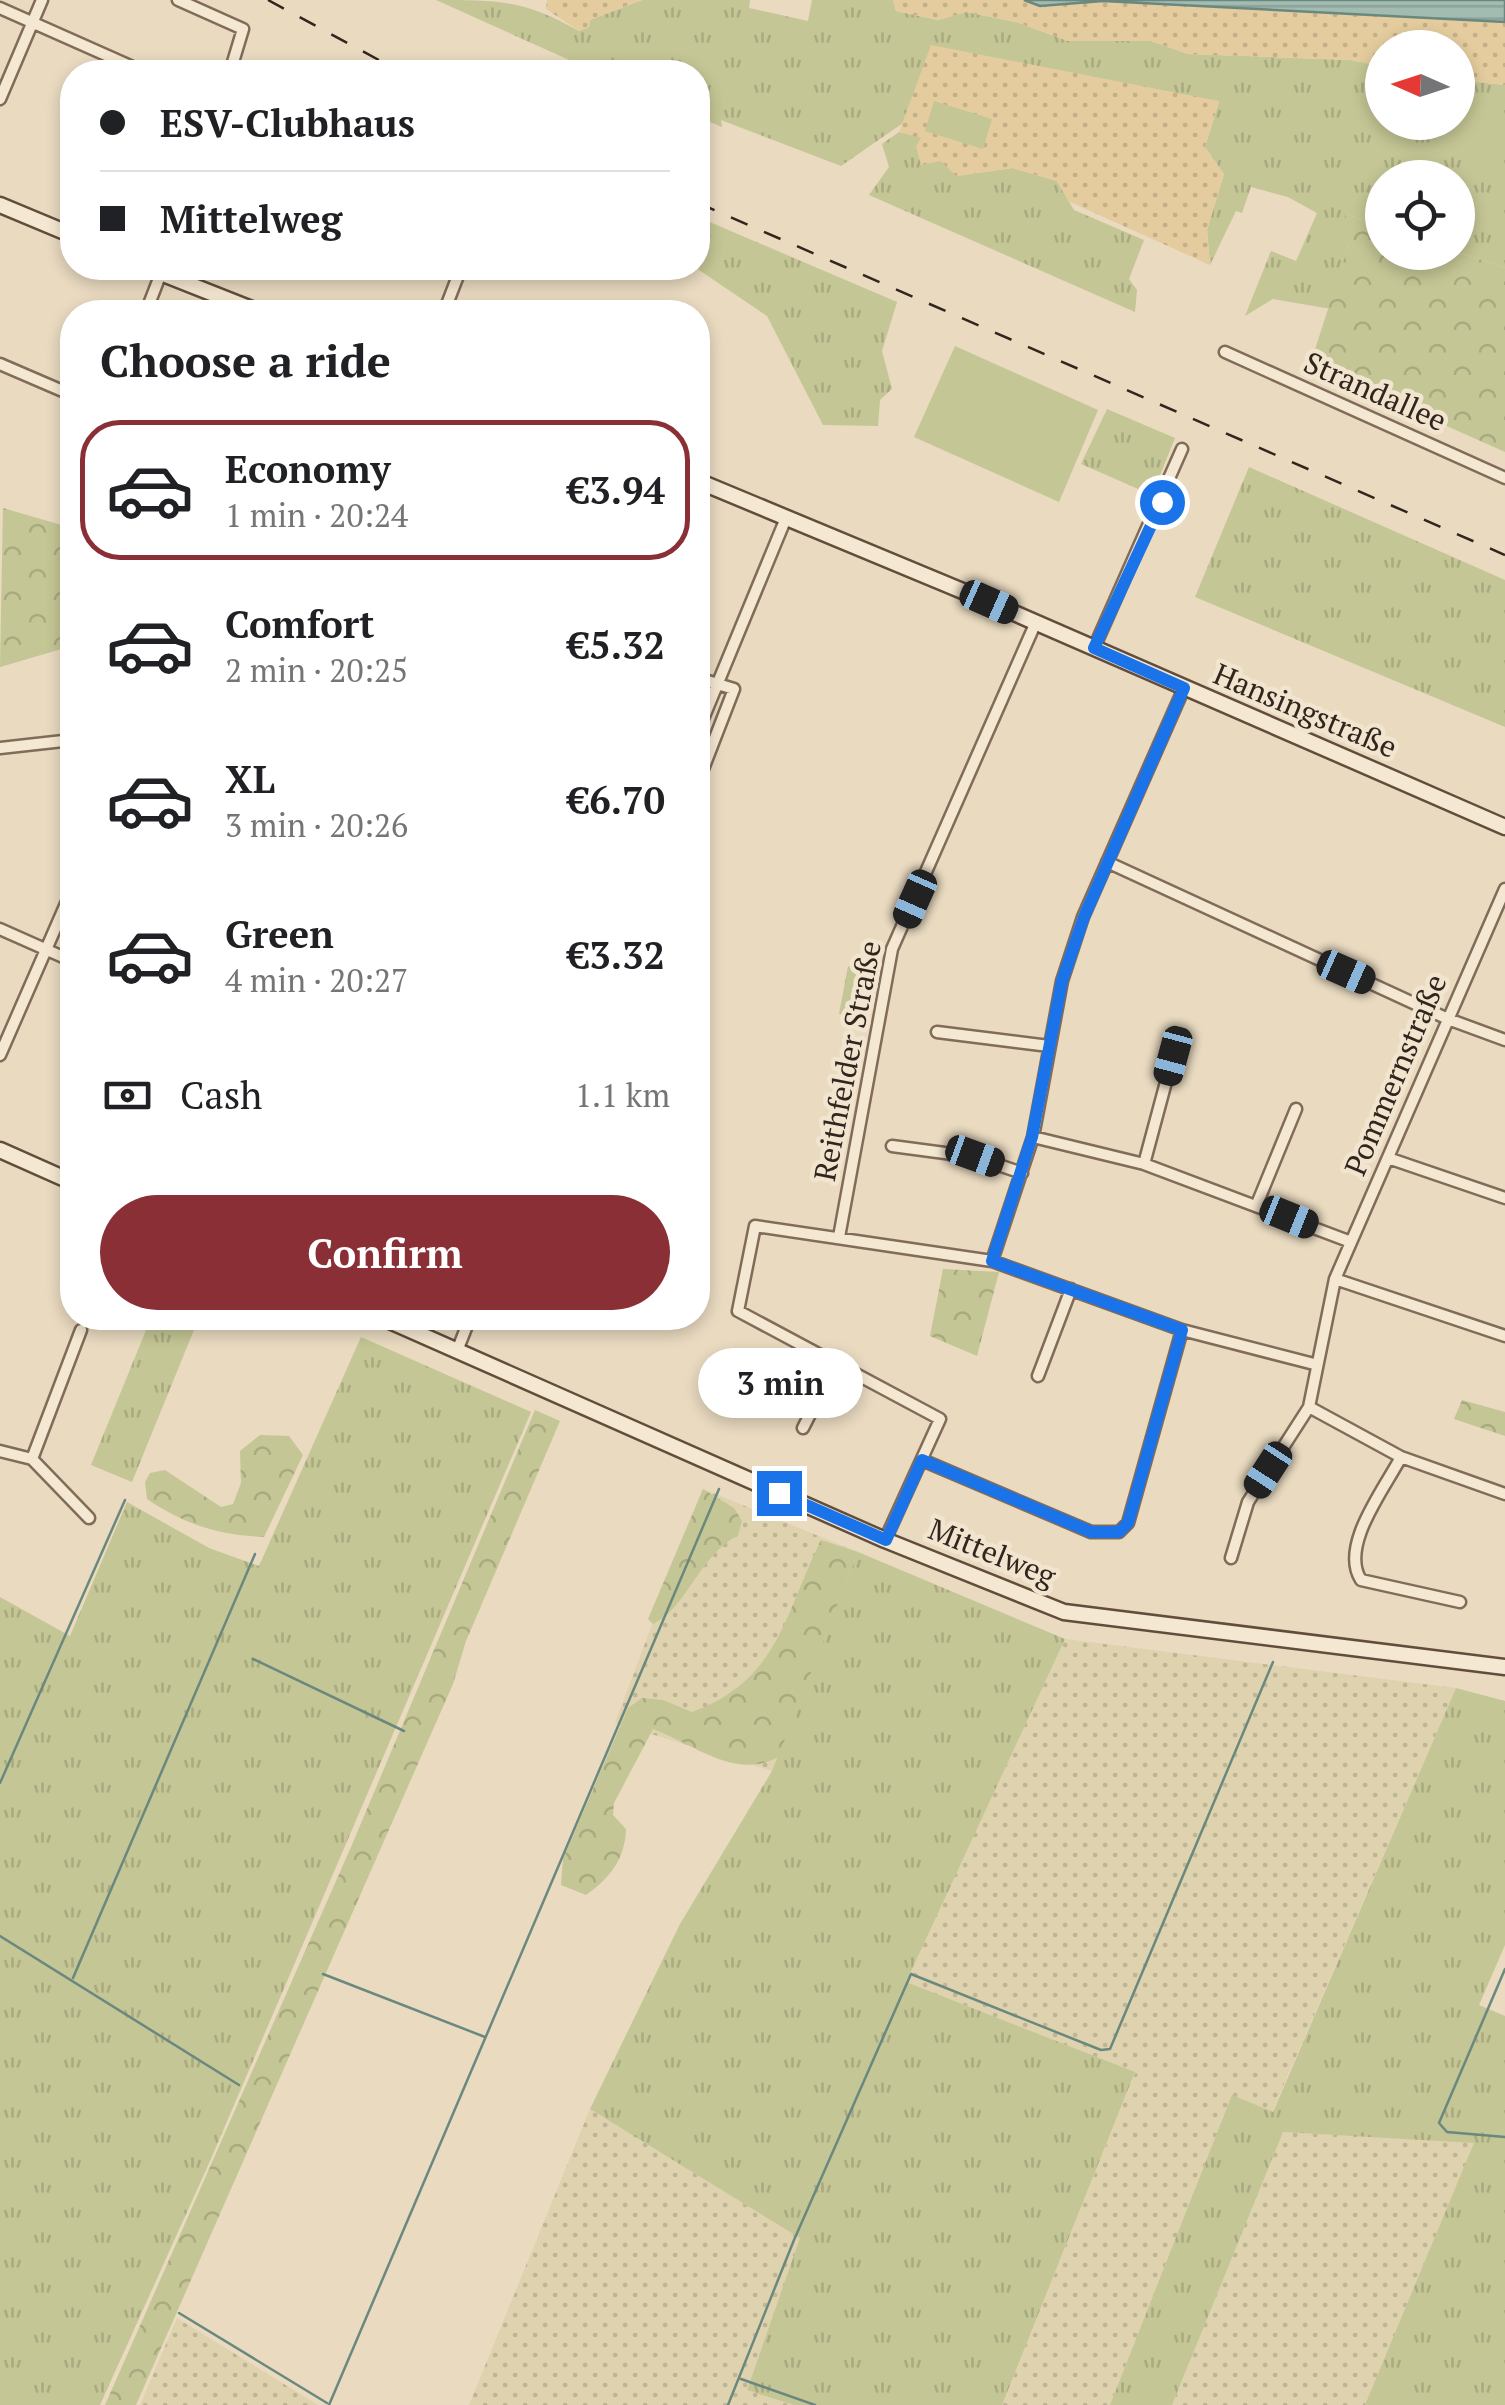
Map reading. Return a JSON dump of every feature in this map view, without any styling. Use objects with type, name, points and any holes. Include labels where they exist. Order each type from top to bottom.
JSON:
[{"type":"street","points":[[0,98],[42,0]]},
{"type":"street","points":[[178,0],[243,29],[234,60]]},
{"type":"street","points":[[0,8],[117,60]]},
{"type":"street","points":[[0,205],[60,231]]},
{"type":"street","points":[[184,280],[231,300]]},
{"type":"street","name":"Strandallee","points":[[1225,352],[1505,478]]},
{"type":"street","points":[[0,364],[60,389]]},
{"type":"street","points":[[1094,648],[1182,450]]},
{"type":"street","name":"Hansingstraße","points":[[710,486],[1036,622],[1505,827]]},
{"type":"street","points":[[710,700],[786,518]]},
{"type":"street","name":"Reithfelder Straße","points":[[839,1237],[892,949],[1036,622]]},
{"type":"street","points":[[710,682],[734,690],[710,751]]},
{"type":"street","points":[[992,1261],[1032,1137],[1062,981],[1107,862],[1184,688]]},
{"type":"street","points":[[0,748],[60,741]]},
{"type":"street","points":[[1107,862],[1448,1019],[1505,1040]]},
{"type":"street","name":"Pommernstraße","points":[[1231,1558],[1248,1502],[1309,1407],[1314,1364],[1334,1279],[1505,889]]},
{"type":"street","points":[[0,1056],[60,916]]},
{"type":"street","points":[[0,929],[60,956]]},
{"type":"street","points":[[937,1032],[1050,1046]]},
{"type":"street","points":[[1144,1164],[1173,1056]]},
{"type":"street","points":[[1258,1204],[1296,1109]]},
{"type":"street","points":[[1032,1137],[1144,1164],[1351,1242]]},
{"type":"street","points":[[892,1146],[975,1156],[1022,1174]]},
{"type":"street","points":[[0,1150],[60,1177]]},
{"type":"street","points":[[1388,1158],[1505,1198]]},
{"type":"street","points":[[886,1540],[940,1419],[738,1311],[755,1226],[992,1261],[1182,1330],[1314,1364]]},
{"type":"street","points":[[1334,1279],[1505,1336]]},
{"type":"street","points":[[1038,1376],[1071,1290]]},
{"type":"street","points":[[32,1460],[82,1330]]},
{"type":"street","name":"Mittelweg","points":[[410,1330],[886,1540],[1064,1612],[1505,1668]]},
{"type":"street","points":[[456,1351],[465,1330]]},
{"type":"street","points":[[922,1460],[1091,1532],[1119,1532],[1128,1523],[1182,1330]]},
{"type":"street","points":[[803,1428],[836,1361]]},
{"type":"street","points":[[1309,1407],[1401,1457],[1505,1494]]},
{"type":"street","points":[[0,1451],[32,1460],[89,1518]]},
{"type":"street","points":[[1401,1457],[1356,1546],[1357,1574],[1361,1580],[1460,1602]]},
{"type":"shaded area","points":[[1024,0],[1505,0],[1505,22],[1103,1],[1040,6]]},
{"type":"shaded area","points":[[703,1489],[858,1552],[772,1771],[615,1723]]},
{"type":"shaded area","points":[[1065,1639],[1456,1688],[1272,2112],[1232,2096],[1110,2405],[1002,2405],[1135,2073],[905,1982]]},
{"type":"shaded area","points":[[590,2109],[801,2238],[747,2389],[794,2405],[469,2405]]},
{"type":"shaded area","points":[[1282,2132],[1475,2142],[1365,2405],[1172,2405]]},
{"type":"shaded area","points":[[177,2318],[318,2405],[140,2405]]},
{"type":"green space","points":[[436,0],[510,4],[543,13],[579,31],[589,27],[590,20],[642,0],[750,0],[749,8],[808,21],[812,0],[893,0],[896,11],[938,20],[966,12],[1016,22],[1068,41],[1151,41],[1188,54],[1350,60],[1365,63],[1365,140],[1475,140],[1475,82],[1505,85],[1505,268],[1475,258],[1475,160],[1365,160],[1365,221],[1346,214],[1349,243],[1331,309],[1273,299],[1245,316],[1271,251],[1296,261],[1317,213],[1288,197],[1251,187],[1242,213],[1236,211],[1210,265],[1207,230],[1224,174],[1205,147],[1219,102],[931,46],[903,123],[841,166],[721,120],[722,127],[710,122],[710,60],[569,60]]},
{"type":"green space","points":[[934,101],[992,119],[983,149],[925,131]]},
{"type":"green space","points":[[1475,128],[1499,129],[1498,158],[1436,155],[1437,140],[1475,140]]},
{"type":"green space","points":[[899,132],[922,137],[956,176],[1013,168],[1057,181],[1074,210],[1144,240],[1129,279],[1137,290],[1135,312],[869,195],[889,167],[882,144]]},
{"type":"green space","points":[[1346,214],[1365,221],[1365,270],[1475,270],[1475,258],[1505,268],[1505,452],[1310,365],[1349,244],[1337,239]]},
{"type":"green space","points":[[710,222],[897,302],[882,351],[892,389],[880,400],[878,426],[823,425],[767,316],[710,277]]},
{"type":"green space","points":[[955,346],[1098,410],[1059,502],[914,437]]},
{"type":"green space","points":[[1107,409],[1175,438],[1152,495],[1081,464]]},
{"type":"green space","points":[[1249,467],[1505,580],[1505,727],[1195,597]]},
{"type":"green space","points":[[3,508],[60,525],[60,650],[0,667]]},
{"type":"green space","points":[[848,966],[872,970],[863,1019],[839,1014]]},
{"type":"green space","points":[[943,1269],[999,1272],[977,1356],[930,1336]]},
{"type":"green space","points":[[146,1330],[194,1330],[132,1482],[91,1465]]},
{"type":"green space","points":[[361,1337],[531,1412],[210,2161],[100,2405],[0,2405],[0,1597],[70,1636],[127,1502],[209,1548],[259,1566]]},
{"type":"green space","points":[[1462,1400],[1505,1412],[1505,1436],[1454,1419]]},
{"type":"green space","points":[[535,1410],[560,1421],[466,1641],[453,1684],[136,2405],[105,2405],[351,1847]]},
{"type":"green space","points":[[260,1435],[289,1436],[303,1455],[264,1537],[203,1527],[147,1499],[145,1482],[150,1473],[165,1470],[221,1507],[233,1504],[241,1483],[240,1451]]},
{"type":"green space","points":[[703,1489],[734,1508],[742,1521],[738,1535],[712,1556],[675,1607],[653,1624],[648,1619]]},
{"type":"green space","points":[[821,1540],[858,1552],[778,1757],[746,1765],[730,1762],[653,1729],[614,1803],[613,1815],[626,1829],[615,1867],[586,1895],[561,1885],[563,1859],[628,1708],[642,1698],[663,1700],[692,1712],[744,1682],[775,1642]]},
{"type":"green space","points":[[858,1552],[1065,1639],[906,1982],[1135,2072],[1002,2405],[794,2405],[747,2390],[800,2238],[590,2109],[680,1924],[772,1771]]},
{"type":"green space","points":[[1456,1688],[1505,1701],[1505,1945],[1479,2005],[1505,2016],[1505,2405],[1365,2405],[1474,2143],[1283,2132],[1172,2405],[1110,2405],[1232,2095],[1273,2112]]},
{"type":"sand","points":[[547,0],[641,0],[590,20],[588,28],[579,31],[546,9]]},
{"type":"sand","points":[[893,0],[1024,0],[1040,6],[1103,1],[1505,22],[1505,85],[1475,82],[1475,30],[1365,30],[1365,63],[1188,54],[1151,41],[1068,41],[1016,22],[966,12],[939,20],[896,11]]},
{"type":"sand","points":[[931,45],[1219,101],[1205,147],[1224,174],[1207,230],[1210,265],[1068,201],[1057,181],[1013,168],[956,176],[941,161],[921,165],[916,146],[921,138],[899,132]]},
{"type":"waterway","points":[[329,2405],[719,1489]]},
{"type":"waterway","points":[[0,1783],[125,1500]]},
{"type":"waterway","points":[[73,1978],[255,1554]]},
{"type":"waterway","points":[[253,1659],[404,1731]]},
{"type":"waterway","points":[[728,2405],[794,2240],[911,1974],[1101,2050],[1110,2049],[1273,1662]]},
{"type":"waterway","points":[[0,1936],[239,2085]]},
{"type":"waterway","points":[[1505,1969],[1439,2123],[1447,2132],[1505,2137]]},
{"type":"waterway","points":[[323,1974],[485,2037]]},
{"type":"waterway","points":[[179,2313],[327,2403]]},
{"type":"waterway","points":[[741,2379],[815,2405]]},
{"type":"railway","points":[[268,0],[379,60]]},
{"type":"railway","points":[[710,208],[1505,555]]},
{"type":"route","points":[[779,1493],[886,1540],[922,1460],[1091,1532],[1119,1532],[1128,1523],[1182,1330],[992,1261],[1022,1174],[1044,1090],[1062,981],[1084,917],[1184,688],[1094,648],[1162,502]]}]
